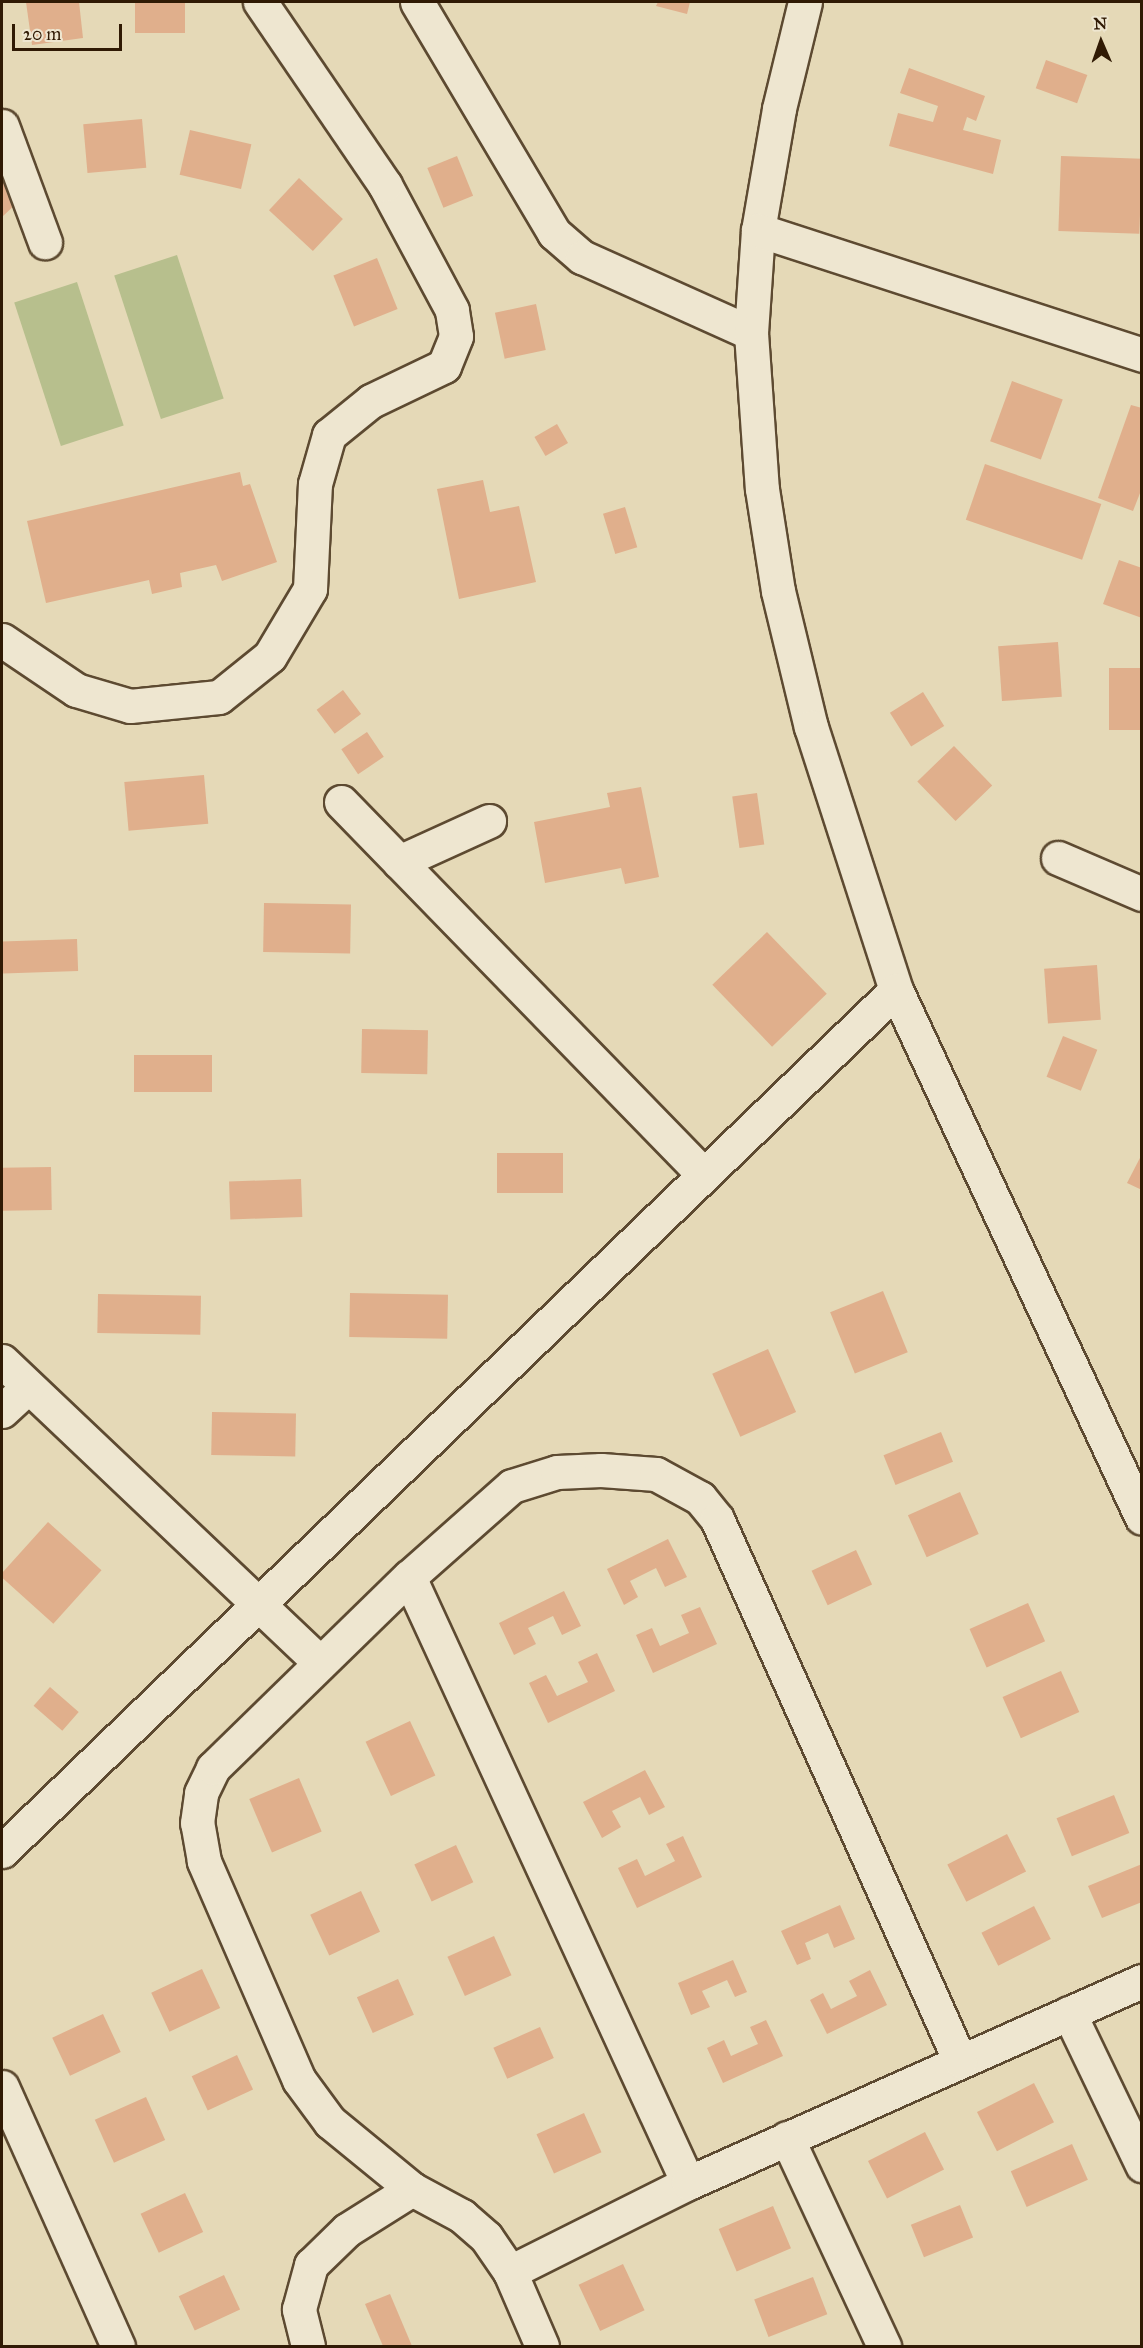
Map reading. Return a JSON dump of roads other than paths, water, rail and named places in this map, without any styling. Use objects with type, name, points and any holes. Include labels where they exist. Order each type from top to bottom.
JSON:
[{"type":"street","points":[[2,640],[76,690],[130,706],[219,697],[270,656],[310,589],[315,484],[329,435],[371,401],[444,366],[456,336],[452,310],[385,185],[260,2]]},
{"type":"street","points":[[417,2],[554,233],[582,257],[751,333]]},
{"type":"street","points":[[805,2],[779,109],[758,230],[751,333],[762,489],[778,591],[814,738],[896,990],[1142,1518]]},
{"type":"street","points":[[2,126],[45,242]]},
{"type":"street","points":[[758,230],[1142,356]]},
{"type":"street","points":[[341,802],[702,1173]]},
{"type":"street","points":[[399,862],[489,821]]},
{"type":"street","points":[[1058,858],[1142,894]]},
{"type":"street","points":[[2,1851],[702,1173],[896,990]]},
{"type":"street","points":[[2,1361],[27,1388],[258,1602],[319,1662]]},
{"type":"street","points":[[2,1411],[27,1388]]},
{"type":"street","points":[[542,2346],[510,2272],[486,2237],[462,2216],[412,2189],[330,2122],[298,2080],[204,1861],[197,1823],[201,1793],[213,1768],[319,1662],[409,1577],[512,1486],[557,1472],[601,1470],[656,1474],[700,1498],[717,1518],[960,2061]]},
{"type":"street","points":[[409,1577],[688,2183]]},
{"type":"street","points":[[510,2272],[688,2183],[1142,1981]]},
{"type":"street","points":[[1070,2013],[1142,2165]]},
{"type":"street","points":[[2,2087],[118,2346]]},
{"type":"street","points":[[787,2138],[884,2346]]},
{"type":"street","points":[[308,2346],[299,2309],[311,2265],[347,2230],[412,2189]]}]
